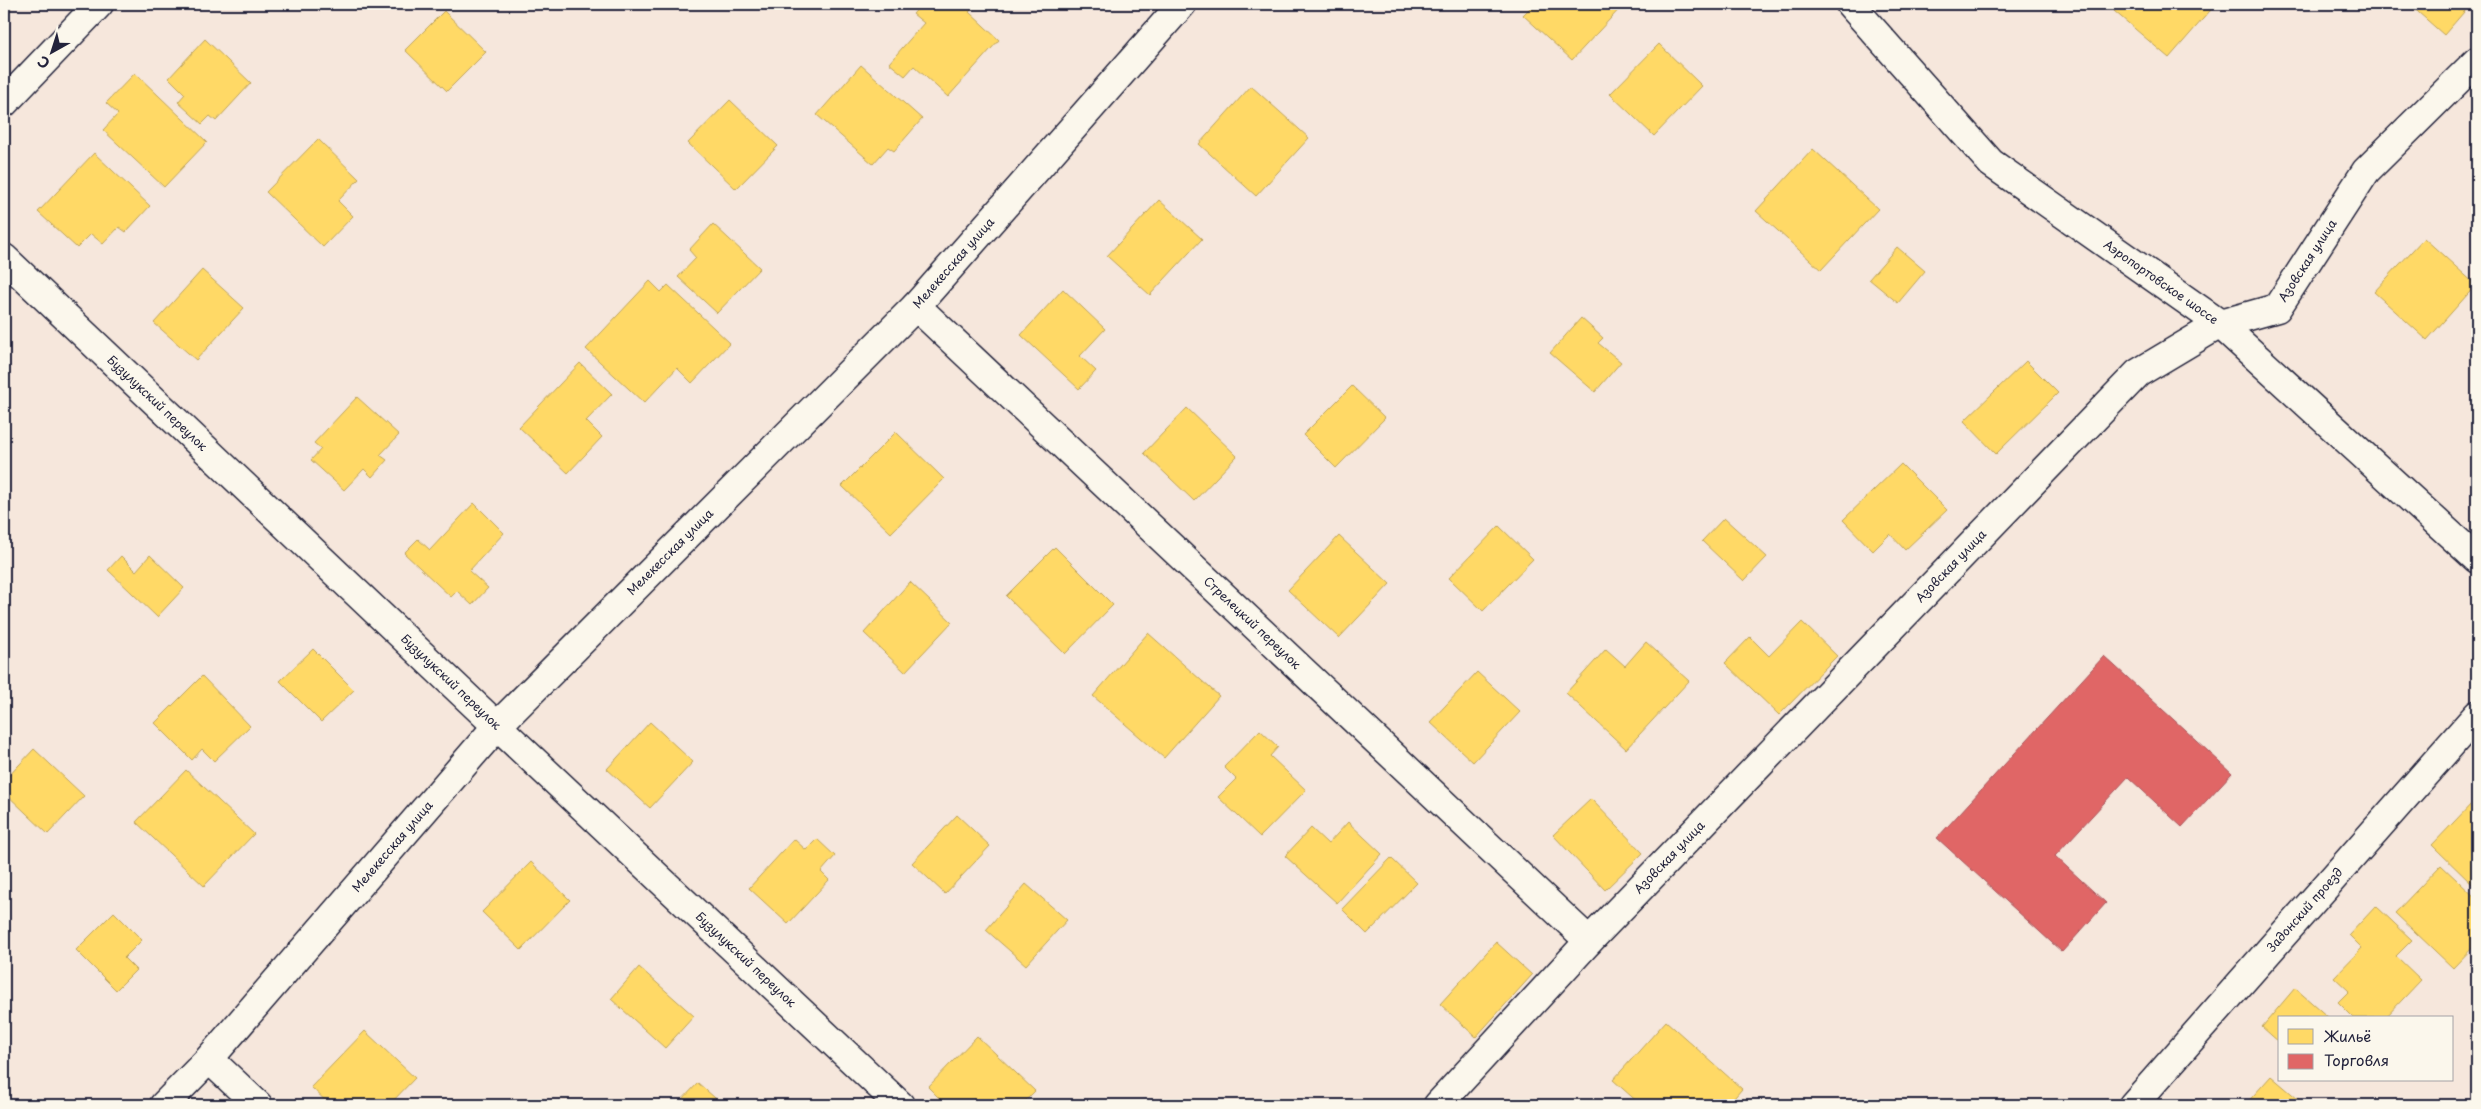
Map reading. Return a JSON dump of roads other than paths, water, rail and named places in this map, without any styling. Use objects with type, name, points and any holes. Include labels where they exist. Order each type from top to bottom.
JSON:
[{"type":"street","points":[[4,103],[99,4]]},
{"type":"street","name":"Мелекесская улица","points":[[164,1105],[209,1059],[496,726],[916,306],[1182,4]]},
{"type":"street","name":"Аэропортовское шоссе","points":[[1850,4],[1991,163],[2220,324],[2477,559]]},
{"type":"street","name":"Азовская улица","points":[[1438,1105],[1589,941],[2138,372],[2220,324],[2277,308],[2366,171],[2477,60]]},
{"type":"street","name":"Бузулукский переулок","points":[[4,258],[496,726],[900,1105]]},
{"type":"street","name":"Стрелецкий переулок","points":[[916,306],[1589,941]]},
{"type":"street","name":"Задонский проезд","points":[[2133,1105],[2477,715]]},
{"type":"street","points":[[209,1059],[258,1105]]}]
